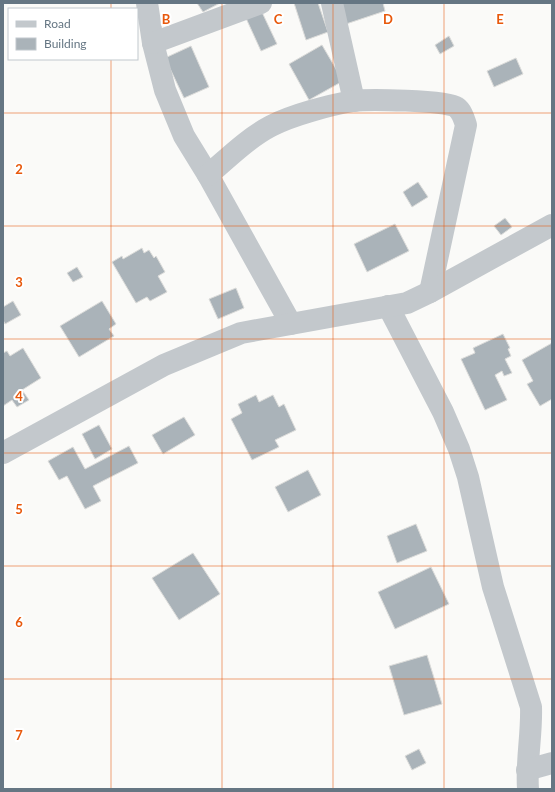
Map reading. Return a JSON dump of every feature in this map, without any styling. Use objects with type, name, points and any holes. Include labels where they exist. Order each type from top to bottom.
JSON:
[{"type":"street","points":[[147,3],[153,43],[165,90],[184,136],[208,175],[291,324]]},
{"type":"street","points":[[153,43],[261,3]]},
{"type":"street","points":[[332,3],[354,101]]},
{"type":"street","points":[[208,175],[244,144],[271,126],[299,116],[354,101],[437,102],[456,106],[463,115],[466,125],[430,292]]},
{"type":"street","points":[[3,452],[164,365],[241,333],[407,302],[430,292],[552,225]]},
{"type":"street","points":[[388,306],[443,412],[459,449],[468,477],[493,587],[531,707],[528,780]]},
{"type":"street","points":[[528,780],[552,763]]},
{"type":"building","points":[[197,3],[220,3],[203,12]]},
{"type":"building","points":[[294,3],[318,3],[328,32],[306,40]]},
{"type":"building","points":[[326,3],[383,3],[385,11],[334,28]]},
{"type":"building","points":[[260,8],[277,44],[261,51],[245,16]]},
{"type":"building","points":[[449,36],[454,46],[440,54],[435,45]]},
{"type":"building","points":[[322,45],[343,81],[309,100],[289,64]]},
{"type":"building","points":[[191,46],[209,87],[184,98],[165,58]]},
{"type":"building","points":[[516,58],[523,74],[494,87],[487,71]]},
{"type":"building","points":[[418,182],[428,197],[412,207],[403,192]]},
{"type":"building","points":[[505,218],[512,227],[501,235],[494,226]]},
{"type":"building","points":[[395,224],[409,251],[367,272],[354,244]]},
{"type":"building","points":[[142,248],[144,253],[149,250],[154,258],[156,256],[165,272],[158,276],[167,292],[150,301],[147,297],[136,303],[112,262],[122,256],[123,259]]},
{"type":"building","points":[[77,267],[83,277],[73,282],[67,273]]},
{"type":"building","points":[[236,288],[244,308],[218,319],[209,299]]},
{"type":"building","points":[[13,301],[21,315],[5,324],[3,320],[3,307]]},
{"type":"building","points":[[102,301],[116,324],[109,329],[114,336],[79,357],[60,326]]},
{"type":"building","points":[[503,334],[510,348],[508,349],[511,356],[505,359],[512,373],[504,376],[502,371],[495,375],[507,400],[485,410],[461,359],[475,353],[473,348]]},
{"type":"building","points":[[552,343],[552,399],[540,406],[527,384],[533,381],[522,360]]},
{"type":"building","points":[[23,348],[41,378],[22,390],[29,400],[17,407],[12,400],[3,406],[3,353],[7,351],[10,356]]},
{"type":"building","points":[[256,395],[259,402],[273,395],[279,407],[284,404],[296,430],[275,440],[279,447],[252,460],[231,419],[242,413],[238,404]]},
{"type":"building","points":[[184,417],[195,435],[163,454],[152,435]]},
{"type":"building","points":[[99,425],[112,449],[95,459],[82,434]]},
{"type":"building","points":[[129,446],[138,463],[93,486],[101,501],[85,509],[67,476],[59,480],[48,461],[73,447],[85,469]]},
{"type":"building","points":[[308,470],[321,495],[288,512],[275,487]]},
{"type":"building","points":[[416,524],[427,551],[397,563],[387,536]]},
{"type":"building","points":[[193,553],[220,594],[179,620],[152,578]]},
{"type":"building","points":[[431,567],[449,604],[395,629],[378,592]]},
{"type":"building","points":[[427,655],[442,704],[404,715],[389,666]]},
{"type":"building","points":[[419,749],[426,763],[412,770],[405,756]]}]
